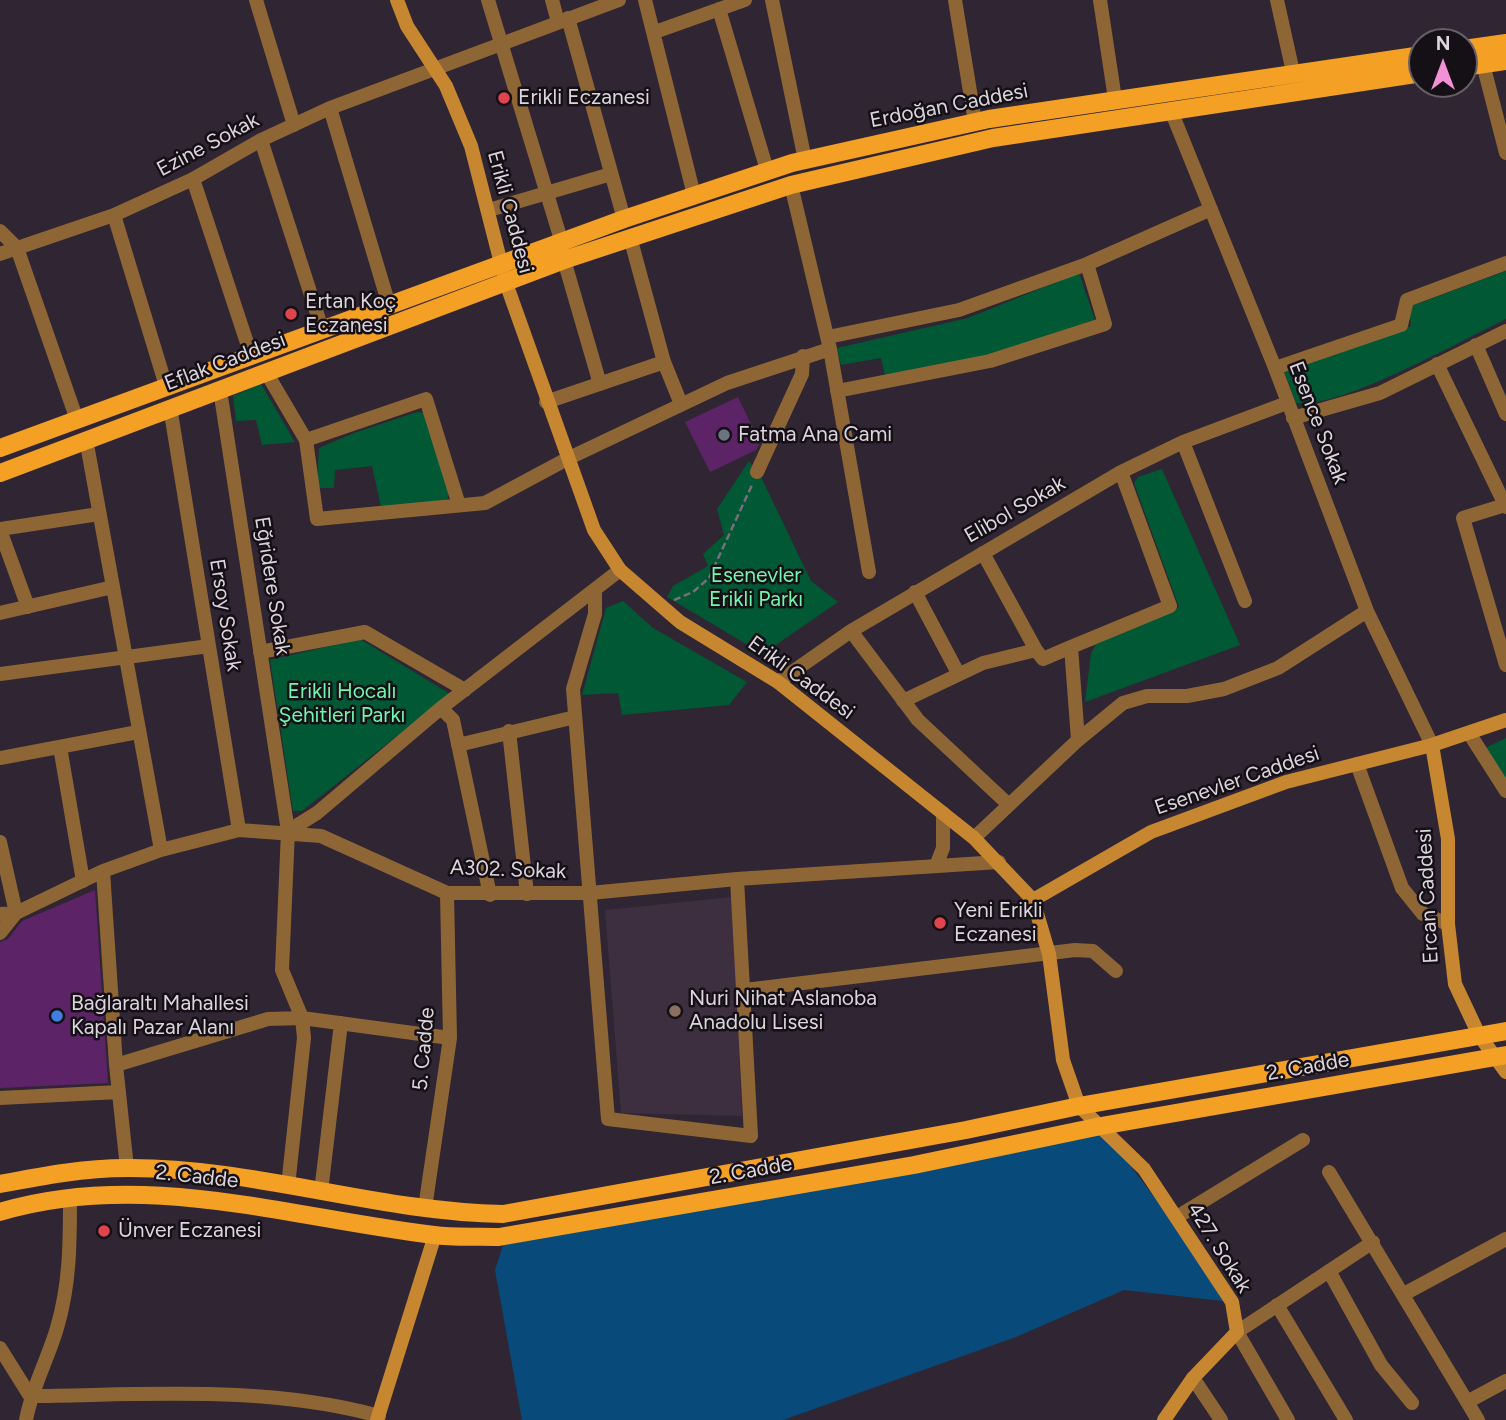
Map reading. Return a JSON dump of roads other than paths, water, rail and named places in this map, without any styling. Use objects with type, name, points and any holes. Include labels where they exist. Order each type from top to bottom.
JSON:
[{"type":"main road","name":"Erikli Caddesi","points":[[397,0],[407,26],[456,107],[489,210],[506,283],[546,402],[594,530],[620,570],[680,622],[778,682],[974,838],[1033,900],[1049,954],[1063,1060],[1080,1106]]},
{"type":"main road","points":[[1478,47],[1506,43]]},
{"type":"main road","name":"Erdoğan Caddesi","points":[[506,283],[624,219],[767,170],[805,160],[975,122],[1293,72],[1408,57]]},
{"type":"main road","points":[[1478,65],[1506,61]]},
{"type":"main road","name":"Erdoğan Caddesi","points":[[501,264],[630,237],[791,186],[993,138],[1408,76]]},
{"type":"main road","name":"Eflak Caddesi","points":[[0,448],[501,264]]},
{"type":"main road","name":"Eflak Caddesi","points":[[0,473],[506,283]]},
{"type":"main road","name":"Esenevler Caddesi","points":[[1033,900],[1151,832],[1286,782],[1432,746],[1506,720]]},
{"type":"main road","name":"Ercan Caddesi","points":[[1432,746],[1448,839],[1448,924],[1455,984],[1479,1035],[1501,1056],[1506,1072]]},
{"type":"main road","name":"2. Cadde","points":[[0,1184],[60,1173],[127,1168],[204,1174],[425,1208],[503,1214],[966,1130],[1080,1106],[1506,1031]]},
{"type":"main road","name":"2. Cadde","points":[[0,1212],[70,1198],[138,1194],[278,1208],[435,1235],[499,1237],[914,1166],[1101,1126],[1501,1056]]},
{"type":"main road","name":"427. Sokak","points":[[1080,1106],[1144,1169],[1232,1302],[1237,1332]]},
{"type":"main road","points":[[378,1418],[435,1235]]},
{"type":"main road","points":[[1164,1420],[1193,1378],[1237,1332]]},
{"type":"street","points":[[256,0],[294,125]]},
{"type":"street","points":[[488,0],[500,44],[526,116],[545,195],[600,384]]},
{"type":"street","points":[[552,0],[563,20],[624,219]]},
{"type":"street","name":"Ezine Sokak","points":[[0,254],[114,215],[193,179],[261,140],[330,108],[433,67],[619,0]]},
{"type":"street","points":[[645,0],[694,195]]},
{"type":"street","points":[[655,32],[745,0]]},
{"type":"street","points":[[772,0],[805,160]]},
{"type":"street","points":[[955,0],[975,122]]},
{"type":"street","points":[[1100,0],[1115,99]]},
{"type":"street","points":[[1277,0],[1293,72]]},
{"type":"street","points":[[719,9],[767,170]]},
{"type":"street","points":[[1483,64],[1506,153]]},
{"type":"street","points":[[330,108],[389,305]]},
{"type":"street","name":"Esence Sokak","points":[[1172,113],[1275,368],[1367,611],[1432,746]]},
{"type":"street","points":[[261,140],[322,329]]},
{"type":"street","points":[[489,210],[611,174]]},
{"type":"street","points":[[193,179],[251,355]]},
{"type":"street","points":[[791,186],[829,343],[869,572]]},
{"type":"street","points":[[266,372],[306,440],[317,519],[485,503],[567,459],[727,383],[803,356],[829,343],[959,310],[1087,264],[1211,209]]},
{"type":"street","points":[[114,215],[166,386]]},
{"type":"street","points":[[0,231],[17,248],[77,420]]},
{"type":"street","points":[[630,237],[664,362],[681,404]]},
{"type":"street","points":[[1275,368],[1401,325],[1407,300],[1506,262]]},
{"type":"street","points":[[837,391],[990,361],[1105,324],[1087,264]]},
{"type":"street","points":[[1293,418],[1380,393],[1506,331]]},
{"type":"street","points":[[1476,345],[1506,414]]},
{"type":"street","points":[[757,472],[802,373],[803,356]]},
{"type":"street","points":[[546,402],[664,362]]},
{"type":"street","points":[[1437,364],[1505,506],[1463,518],[1506,665]]},
{"type":"street","name":"Eğridere Sokak","points":[[220,390],[288,831],[282,970],[302,1018]]},
{"type":"street","points":[[306,440],[426,399],[459,505]]},
{"type":"street","name":"Elibol Sokak","points":[[778,682],[851,631],[1121,472],[1183,442],[1287,403]]},
{"type":"street","name":"Ersoy Sokak","points":[[170,407],[239,830]]},
{"type":"street","points":[[86,439],[161,850]]},
{"type":"street","points":[[1183,442],[1245,601]]},
{"type":"street","points":[[983,553],[1043,659],[1170,606],[1121,472]]},
{"type":"street","points":[[28,607],[0,530],[99,514]]},
{"type":"street","points":[[288,831],[317,813],[441,708],[620,570]]},
{"type":"street","points":[[0,613],[113,587]]},
{"type":"street","points":[[594,590],[595,614],[573,688],[608,1119],[751,1136],[737,879]]},
{"type":"street","points":[[915,592],[958,673]]},
{"type":"street","points":[[974,838],[1078,740],[1123,703],[1146,696],[1187,696],[1224,688],[1278,668],[1367,611]]},
{"type":"street","points":[[851,631],[918,720],[1009,805]]},
{"type":"street","points":[[260,652],[365,632],[465,690]]},
{"type":"street","points":[[0,674],[209,646]]},
{"type":"street","points":[[1071,647],[1078,740]]},
{"type":"street","points":[[903,701],[958,673],[1009,655],[1036,650]]},
{"type":"street","points":[[441,708],[453,720],[490,895]]},
{"type":"street","points":[[458,745],[575,717]]},
{"type":"street","points":[[509,731],[527,894]]},
{"type":"street","points":[[0,758],[138,732]]},
{"type":"street","points":[[1469,733],[1506,791]]},
{"type":"street","points":[[60,747],[83,881]]},
{"type":"street","points":[[1357,764],[1402,888],[1423,914],[1448,924]]},
{"type":"street","points":[[936,866],[943,848],[943,813]]},
{"type":"street","name":"A302. Sokak","points":[[0,914],[16,913],[103,872],[161,850],[239,830],[288,831],[321,836],[447,893],[490,895],[590,893],[737,879],[999,862]]},
{"type":"street","points":[[0,842],[16,913],[0,933]]},
{"type":"street","points":[[103,872],[116,1065],[127,1168]]},
{"type":"street","name":"5. Cadde","points":[[425,1208],[450,1038],[447,893]]},
{"type":"street","points":[[745,990],[1093,951],[1116,971]]},
{"type":"street","points":[[116,1065],[268,1018],[302,1018],[450,1038]]},
{"type":"street","points":[[288,1186],[304,1038],[302,1018]]},
{"type":"street","points":[[321,1192],[341,1023]]},
{"type":"street","points":[[0,1098],[119,1092]]},
{"type":"street","points":[[1177,1217],[1303,1140]]},
{"type":"street","points":[[1329,1172],[1478,1420]]},
{"type":"street","points":[[26,1420],[30,1396],[57,1330],[69,1283],[70,1198]]},
{"type":"street","points":[[1404,1294],[1506,1239]]},
{"type":"street","points":[[1288,1420],[1237,1332],[1373,1242]]},
{"type":"street","points":[[1329,1271],[1381,1365],[1412,1403]]},
{"type":"street","points":[[1277,1306],[1325,1391],[1346,1420]]},
{"type":"street","points":[[0,1348],[30,1396]]},
{"type":"street","points":[[1193,1378],[1221,1420]]},
{"type":"street","points":[[1467,1402],[1506,1381]]},
{"type":"street","points":[[30,1396],[258,1395],[350,1408],[378,1418]]},
{"type":"water","points":[[1101,1126],[1232,1302],[1124,1290],[1016,1337],[783,1420],[522,1420],[495,1270],[506,1236]]},
{"type":"place","name":"Erikli Eczanesi","points":[[504,98]]},
{"type":"place","name":"Ertan Koç Eczanesi","points":[[291,314]]},
{"type":"place","name":"Fatma Ana Cami","points":[[724,435]]},
{"type":"place","name":"Yeni Erikli Eczanesi","points":[[940,923]]},
{"type":"place","name":"Nuri Nihat Aslanoba Anadolu Lisesi","points":[[675,1011]]},
{"type":"place","name":"Bağlaraltı Mahallesi Kapalı Pazar Alanı","points":[[57,1016]]},
{"type":"place","name":"Ünver Eczanesi","points":[[104,1231]]},
{"type":"park label","name":"Esenevler Erikli Parkı","points":[[756,588]]},
{"type":"park label","name":"Erikli Hocalı Şehitleri Parkı","points":[[342,704]]}]
